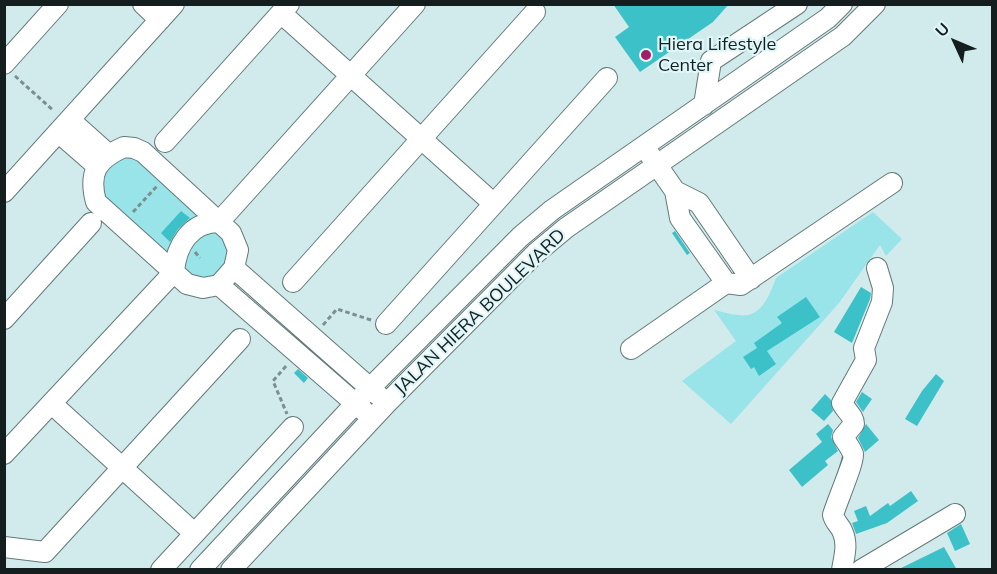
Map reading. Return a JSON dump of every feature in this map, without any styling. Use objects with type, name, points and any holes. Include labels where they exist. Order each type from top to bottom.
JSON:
[{"type":"street","points":[[8,69],[58,4]]},
{"type":"street","points":[[143,4],[160,20]]},
{"type":"street","points":[[4,192],[174,4]]},
{"type":"street","points":[[4,454],[174,272],[175,257],[195,228],[207,222],[219,222],[415,4]]},
{"type":"street","points":[[704,105],[711,61],[797,4]]},
{"type":"street","name":"JALAN HIERA BOULEVARD","points":[[200,570],[370,388],[520,237],[552,210],[828,18],[842,4]]},
{"type":"street","name":"JALAN HIERA BOULEVARD","points":[[231,570],[387,403],[536,253],[566,228],[843,36],[875,4]]},
{"type":"street","points":[[165,142],[285,8],[351,75],[494,204]]},
{"type":"street","points":[[293,282],[535,12]]},
{"type":"street","points":[[386,324],[607,78]]},
{"type":"street","points":[[65,125],[102,160]]},
{"type":"street","points":[[644,145],[675,191],[680,218],[726,283]]},
{"type":"street","points":[[124,147],[143,152],[167,175],[231,233],[238,250],[234,268],[219,285],[203,288],[187,284],[96,202],[92,189],[93,178],[102,160],[124,147]]},
{"type":"street","points":[[631,349],[726,283],[741,285],[751,279],[892,183]]},
{"type":"street","points":[[675,191],[699,203],[751,279]]},
{"type":"street","points":[[4,319],[91,223]]},
{"type":"street","points":[[234,268],[387,403]]},
{"type":"street","points":[[842,570],[846,544],[843,530],[834,521],[834,515],[854,461],[853,454],[843,437],[854,424],[854,419],[842,403],[866,360],[864,348],[882,302],[883,288],[877,268]]},
{"type":"street","points":[[219,285],[372,419]]},
{"type":"street","points":[[297,353],[312,337]]},
{"type":"street","points":[[4,547],[45,552],[240,339]]},
{"type":"street","points":[[52,404],[194,533]]},
{"type":"street","points":[[161,570],[293,427]]},
{"type":"street","points":[[861,570],[956,514]]},
{"type":"path","points":[[8,69],[65,125]]},
{"type":"path","points":[[121,225],[167,175]]},
{"type":"path","points":[[312,337],[337,309],[386,324]]},
{"type":"path","points":[[293,427],[273,381],[297,353]]},
{"type":"shaded area","points":[[119,156],[140,157],[228,240],[230,257],[215,277],[197,280],[104,199],[102,173]]},
{"type":"shaded area","points":[[873,212],[902,239],[886,256],[880,245],[839,303],[731,424],[682,381],[736,341],[714,310],[740,315],[754,313],[763,305],[776,278]]},
{"type":"building","name":"Hiera Lifestyle Center","points":[[613,4],[729,4],[713,22],[640,72],[615,37],[629,27]]},
{"type":"building","points":[[181,211],[190,218],[178,229],[170,242],[161,233]]},
{"type":"building","points":[[675,231],[690,253],[687,255],[672,233]]},
{"type":"building","points":[[861,287],[871,293],[852,343],[834,332]]},
{"type":"building","points":[[806,297],[820,317],[767,351],[776,364],[759,376],[754,367],[751,369],[743,357],[757,348],[754,343],[782,323],[777,317]]},
{"type":"building","points":[[298,369],[308,378],[304,383],[294,373]]},
{"type":"building","points":[[936,374],[944,381],[917,426],[905,419],[922,391]]},
{"type":"building","points":[[862,392],[872,399],[863,412],[856,402]]},
{"type":"building","points":[[825,394],[831,400],[833,411],[824,421],[811,410]]},
{"type":"building","points":[[828,424],[833,430],[831,437],[838,451],[825,461],[828,465],[802,487],[789,470],[822,442],[816,434]]},
{"type":"building","points":[[866,424],[879,440],[865,452],[858,438]]},
{"type":"building","points":[[911,491],[918,501],[887,523],[856,534],[852,523],[858,521],[854,511],[866,506],[870,516],[888,503],[890,506]]},
{"type":"building","points":[[961,524],[970,544],[955,551],[947,533]]},
{"type":"building","points":[[944,547],[957,570],[897,570]]},
{"type":"place","name":"Hiera Lifestyle Center","points":[[646,55]]}]
